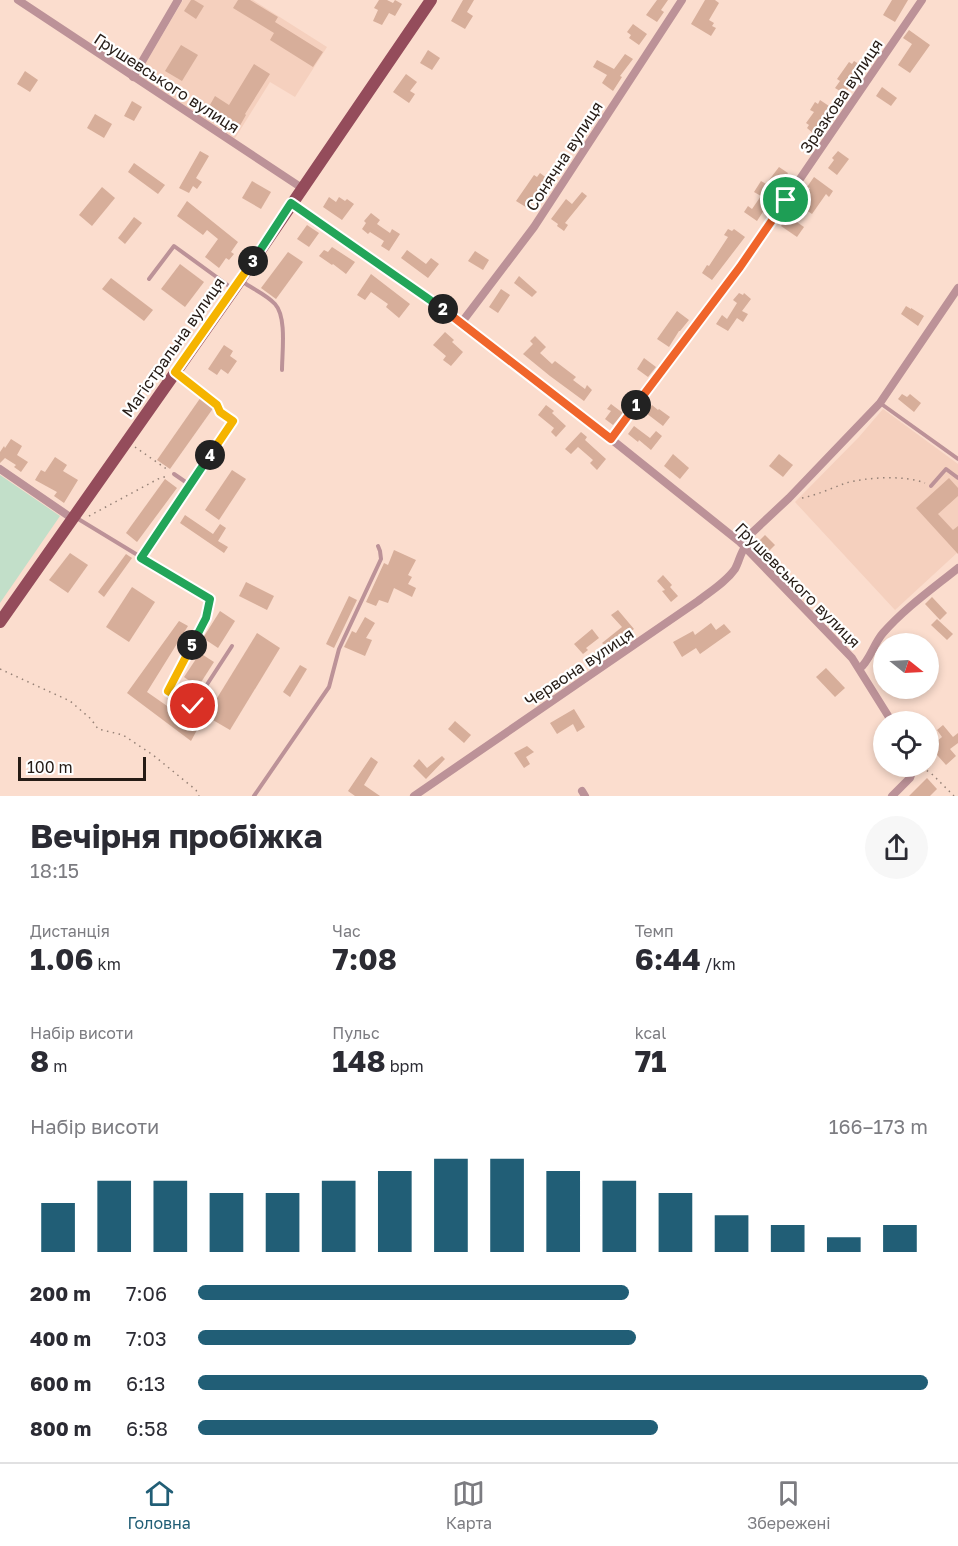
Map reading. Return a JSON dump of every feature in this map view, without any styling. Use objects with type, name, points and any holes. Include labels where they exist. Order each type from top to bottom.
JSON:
[{"type":"main road","name":"Магістральна вулиця","points":[[0,622],[78,517],[127,441],[237,285],[431,0]]},
{"type":"street","name":"Грушевського вулиця","points":[[18,0],[302,188]]},
{"type":"street","points":[[133,77],[178,0]]},
{"type":"street","name":"Сонячна вулиця","points":[[462,322],[534,227],[682,0]]},
{"type":"street","name":"Зразкова вулиця","points":[[611,439],[740,267],[922,0]]},
{"type":"street","name":"Грушевського вулиця","points":[[291,203],[462,322],[743,545],[852,658],[885,711]]},
{"type":"street","name":"Червона вулиця","points":[[414,796],[699,601],[725,580],[735,568],[743,545],[880,403],[958,288]]},
{"type":"street","points":[[0,470],[78,517]]},
{"type":"street","points":[[860,668],[864,665],[875,642],[906,609],[958,568]]},
{"type":"street","points":[[892,796],[911,777]]},
{"type":"lane","points":[[149,279],[174,246],[237,285],[273,301],[279,308],[282,320],[282,370]]},
{"type":"lane","points":[[880,403],[958,459]]},
{"type":"lane","points":[[141,558],[233,421],[220,412]]},
{"type":"lane","points":[[931,486],[946,469],[958,478]]},
{"type":"lane","points":[[174,474],[190,485]]},
{"type":"lane","points":[[78,517],[210,599],[206,618],[168,691],[193,706],[232,646]]},
{"type":"lane","points":[[254,796],[329,687],[339,649],[381,559],[378,546]]},
{"type":"path","points":[[178,367],[217,405],[220,412]]},
{"type":"path","points":[[127,441],[174,474]]},
{"type":"path","points":[[78,517],[158,479],[174,474]]},
{"type":"path","points":[[789,498],[804,498],[849,482],[863,480],[915,479],[931,486]]},
{"type":"path","points":[[0,669],[70,701],[91,719],[98,729],[123,735],[196,790],[198,796]]},
{"type":"path","points":[[936,777],[954,796]]},
{"type":"shaded area","points":[[183,0],[253,0],[327,47],[295,97],[270,82],[234,140],[143,80],[141,72],[145,64]]},
{"type":"shaded area","points":[[883,409],[958,464],[958,552],[895,610],[795,502],[859,437]]},
{"type":"green space","points":[[0,475],[60,516],[0,603]]},
{"type":"building","points":[[191,0],[204,6],[196,19],[184,11]]},
{"type":"building","points":[[238,0],[250,0],[278,17],[275,22],[323,52],[313,67],[270,40],[274,33],[233,8]]},
{"type":"building","points":[[379,0],[393,3],[395,0],[402,4],[395,16],[389,13],[382,25],[373,21],[378,10],[374,8]]},
{"type":"building","points":[[463,0],[474,0],[467,12],[473,16],[465,29],[451,21]]},
{"type":"building","points":[[657,0],[668,0],[657,22],[646,15]]},
{"type":"building","points":[[705,0],[715,0],[719,3],[709,20],[716,28],[711,36],[691,24]]},
{"type":"building","points":[[892,0],[908,0],[895,22],[883,15]]},
{"type":"building","points":[[633,24],[647,34],[639,45],[629,38],[631,35],[627,32]]},
{"type":"building","points":[[909,30],[930,45],[910,73],[898,65],[912,44],[903,38]]},
{"type":"building","points":[[181,45],[198,55],[182,81],[165,71]]},
{"type":"building","points":[[428,50],[440,58],[432,70],[420,63]]},
{"type":"building","points":[[625,54],[633,59],[620,76],[622,77],[613,91],[602,83],[607,75],[593,67],[597,60],[614,69]]},
{"type":"building","points":[[854,61],[862,66],[850,82],[852,83],[845,94],[835,88],[840,81],[837,79],[849,62],[852,64]]},
{"type":"building","points":[[254,64],[270,74],[238,129],[207,110],[215,96],[229,105]]},
{"type":"building","points":[[25,71],[38,80],[30,92],[17,84]]},
{"type":"building","points":[[406,74],[417,82],[410,91],[415,94],[409,103],[393,92]]},
{"type":"building","points":[[882,87],[897,98],[891,106],[876,96]]},
{"type":"building","points":[[820,100],[832,108],[814,134],[807,128],[809,125],[806,123],[814,112],[810,110],[815,102],[818,104]]},
{"type":"building","points":[[132,101],[142,107],[134,121],[124,116]]},
{"type":"building","points":[[95,114],[112,124],[104,138],[87,128]]},
{"type":"building","points":[[200,151],[209,156],[196,178],[202,182],[197,189],[193,186],[189,193],[179,188]]},
{"type":"building","points":[[838,151],[849,159],[837,175],[828,168]]},
{"type":"building","points":[[134,163],[165,185],[158,194],[128,172]]},
{"type":"building","points":[[779,167],[788,173],[757,221],[744,212],[748,206],[752,209],[761,196],[754,192],[761,181],[766,184]]},
{"type":"building","points":[[540,173],[548,179],[529,209],[516,201],[534,175],[537,177]]},
{"type":"building","points":[[814,177],[833,191],[829,197],[826,194],[812,214],[799,205]]},
{"type":"building","points":[[252,181],[271,192],[261,209],[242,198]]},
{"type":"building","points":[[102,187],[115,198],[92,226],[79,215]]},
{"type":"building","points":[[582,192],[587,196],[565,223],[568,225],[564,231],[551,219],[566,199],[572,204]]},
{"type":"building","points":[[329,197],[336,202],[339,197],[345,201],[347,199],[354,204],[342,220],[323,207]]},
{"type":"building","points":[[187,201],[238,242],[231,252],[234,254],[229,260],[226,258],[219,268],[205,257],[218,239],[207,230],[203,235],[177,216]]},
{"type":"building","points":[[371,213],[380,220],[377,224],[390,233],[392,229],[400,234],[389,251],[381,246],[384,241],[362,229],[366,223],[364,221]]},
{"type":"building","points":[[788,216],[804,227],[797,237],[781,226]]},
{"type":"building","points":[[134,217],[142,223],[125,244],[118,238]]},
{"type":"building","points":[[307,225],[319,233],[309,247],[297,239]]},
{"type":"building","points":[[728,229],[732,231],[734,229],[745,237],[712,280],[702,273],[728,237],[724,235]]},
{"type":"building","points":[[332,247],[355,262],[346,274],[319,256],[324,250],[328,252]]},
{"type":"building","points":[[407,250],[426,264],[431,258],[439,264],[428,278],[401,258]]},
{"type":"building","points":[[475,251],[489,260],[483,270],[468,261]]},
{"type":"building","points":[[288,252],[303,262],[276,299],[261,288]]},
{"type":"building","points":[[180,264],[204,282],[185,307],[161,289]]},
{"type":"building","points":[[371,274],[410,304],[399,318],[386,307],[388,304],[371,292],[365,300],[357,295]]},
{"type":"building","points":[[519,276],[537,292],[532,297],[514,283]]},
{"type":"building","points":[[111,278],[153,310],[144,321],[102,289]]},
{"type":"building","points":[[501,289],[510,295],[498,313],[489,307]]},
{"type":"building","points":[[739,293],[743,295],[744,293],[751,299],[742,311],[748,314],[743,322],[737,318],[728,331],[716,324],[722,315],[727,319],[737,303],[733,300]]},
{"type":"building","points":[[906,306],[924,316],[918,326],[901,314]]},
{"type":"building","points":[[677,311],[689,320],[669,347],[657,339]]},
{"type":"building","points":[[445,332],[463,352],[451,366],[443,360],[446,356],[433,345]]},
{"type":"building","points":[[535,336],[546,347],[540,353],[552,364],[555,361],[576,377],[573,380],[585,389],[587,385],[592,390],[584,401],[523,354],[533,344],[530,341]]},
{"type":"building","points":[[224,345],[233,351],[230,356],[237,361],[228,374],[221,369],[217,375],[208,369]]},
{"type":"building","points":[[644,358],[656,367],[648,377],[637,369]]},
{"type":"building","points":[[902,394],[907,397],[910,394],[921,403],[914,412],[898,399]]},
{"type":"building","points":[[201,397],[214,407],[170,469],[157,460]]},
{"type":"building","points":[[611,404],[623,413],[613,425],[605,419],[611,411],[607,409]]},
{"type":"building","points":[[546,405],[566,426],[556,437],[551,432],[554,428],[538,415]]},
{"type":"building","points":[[652,405],[670,417],[663,426],[646,413]]},
{"type":"building","points":[[634,426],[650,438],[656,431],[662,436],[651,450],[628,434]]},
{"type":"building","points":[[581,432],[587,437],[585,440],[606,459],[597,470],[590,463],[593,460],[578,447],[571,454],[565,449]]},
{"type":"building","points":[[11,439],[22,446],[17,455],[28,462],[21,472],[14,467],[16,465],[5,458],[0,463],[0,452]]},
{"type":"building","points":[[673,454],[689,468],[680,479],[664,466]]},
{"type":"building","points":[[779,454],[793,465],[783,477],[769,466]]},
{"type":"building","points":[[55,457],[67,465],[63,471],[78,480],[64,503],[54,496],[57,492],[35,480],[41,470],[45,472]]},
{"type":"building","points":[[232,470],[246,479],[219,520],[205,510]]},
{"type":"building","points":[[949,478],[958,488],[958,496],[938,514],[953,530],[958,526],[958,554],[916,508]]},
{"type":"building","points":[[165,479],[177,488],[137,542],[126,533]]},
{"type":"building","points":[[185,515],[213,534],[220,524],[226,528],[218,541],[228,547],[224,553],[180,523]]},
{"type":"building","points":[[765,535],[775,545],[766,554],[756,544]]},
{"type":"building","points":[[394,550],[416,560],[408,575],[412,577],[408,584],[416,588],[412,597],[394,588],[388,603],[379,600],[376,606],[366,602],[384,563],[388,565]]},
{"type":"building","points":[[70,553],[88,565],[68,593],[49,580]]},
{"type":"building","points":[[126,554],[132,558],[104,597],[98,592]]},
{"type":"building","points":[[663,575],[678,596],[671,602],[657,581]]},
{"type":"building","points":[[246,582],[274,596],[267,610],[239,596]]},
{"type":"building","points":[[132,587],[155,602],[129,642],[106,627]]},
{"type":"building","points":[[349,596],[357,600],[334,648],[326,644]]},
{"type":"building","points":[[932,597],[947,613],[940,620],[925,604]]},
{"type":"building","points":[[618,610],[634,629],[608,648],[602,643],[622,627],[611,615]]},
{"type":"building","points":[[220,611],[235,621],[218,648],[203,638]]},
{"type":"building","points":[[365,617],[375,623],[366,638],[372,640],[365,656],[344,647],[352,631],[356,633]]},
{"type":"building","points":[[937,619],[953,634],[947,640],[931,625]]},
{"type":"building","points":[[179,621],[188,626],[147,692],[193,724],[197,730],[191,741],[127,693]]},
{"type":"building","points":[[711,623],[716,630],[724,624],[731,632],[700,654],[696,648],[682,657],[673,642],[693,631],[695,635]]},
{"type":"building","points":[[592,629],[599,638],[586,648],[588,650],[583,654],[574,644]]},
{"type":"building","points":[[257,633],[280,648],[230,730],[206,716]]},
{"type":"building","points":[[200,653],[214,662],[198,687],[184,677]]},
{"type":"building","points":[[300,665],[307,669],[290,697],[283,692]]},
{"type":"building","points":[[826,668],[845,688],[835,697],[816,677]]},
{"type":"building","points":[[574,709],[585,727],[577,732],[573,724],[557,734],[550,723]]},
{"type":"building","points":[[455,721],[471,735],[464,743],[448,729]]},
{"type":"building","points":[[943,725],[953,737],[958,733],[958,743],[950,749],[956,756],[946,765],[939,757],[939,740],[942,737],[939,728]]},
{"type":"building","points":[[527,746],[534,752],[526,757],[530,764],[524,768],[514,753]]},
{"type":"building","points":[[442,756],[445,759],[426,779],[413,766],[419,759],[427,768]]},
{"type":"building","points":[[371,757],[378,762],[364,785],[380,796],[355,796],[348,791]]},
{"type":"building","points":[[927,778],[937,789],[930,796],[909,796]]},
{"type":"route","points":[[193,706],[168,691],[206,618],[210,599],[141,558],[233,421],[220,412],[217,405],[175,372],[291,203],[462,322],[611,439],[740,267],[786,200]]}]
